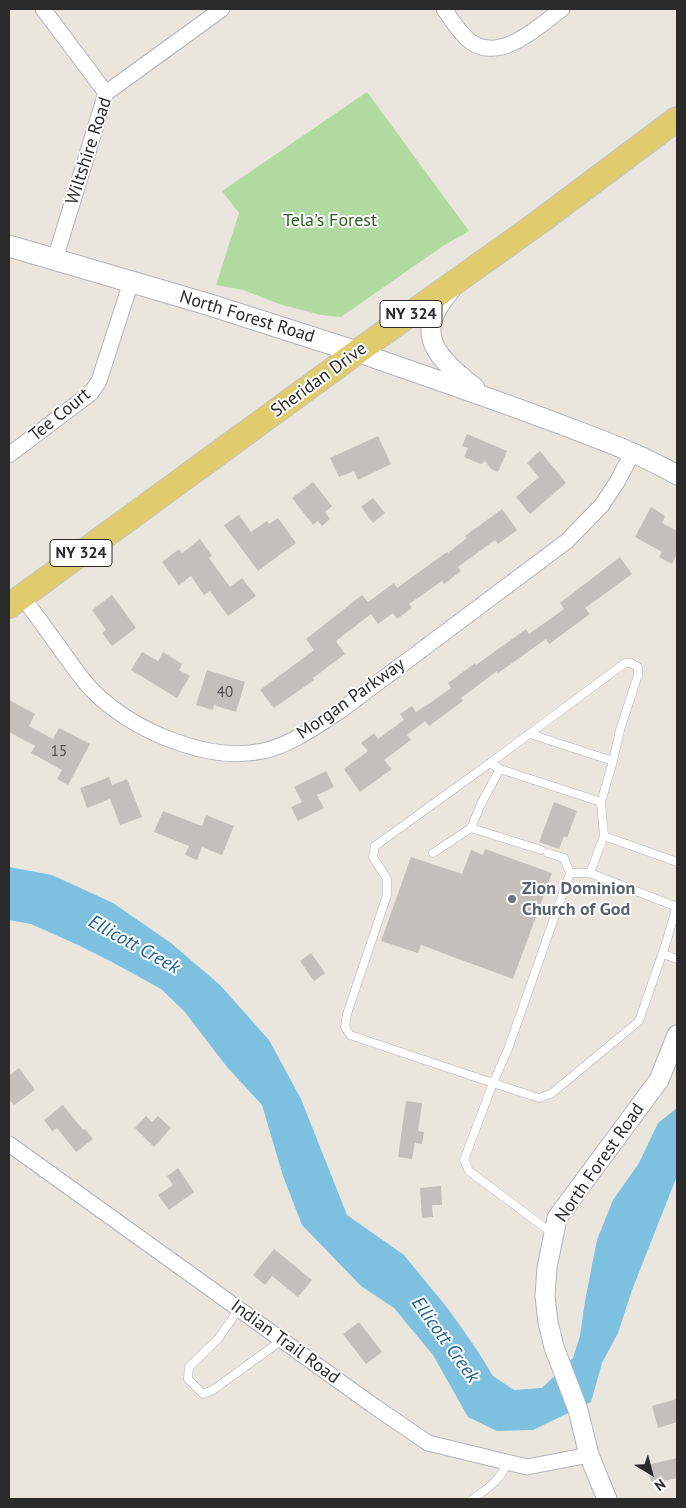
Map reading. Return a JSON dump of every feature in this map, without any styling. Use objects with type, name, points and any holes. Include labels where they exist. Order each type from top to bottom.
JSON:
[{"type":"main road","name":"Sheridan Drive","points":[[15,601],[677,119]]},
{"type":"main road","name":"North Forest Road","points":[[9,246],[207,304],[357,352]]},
{"type":"street","points":[[43,9],[106,93]]},
{"type":"street","name":"Wiltshire Road","points":[[55,260],[106,93],[222,9]]},
{"type":"street","points":[[444,9],[464,36],[472,43],[484,48],[495,49],[507,46],[522,38],[562,9]]},
{"type":"street","points":[[464,275],[438,304],[432,320],[432,338],[441,357],[458,374],[486,396]]},
{"type":"street","name":"Tee Court","points":[[9,455],[91,394],[99,381],[130,282]]},
{"type":"street","name":"North Forest Road","points":[[357,352],[486,396],[633,452],[677,475]]},
{"type":"street","name":"Morgan Parkway","points":[[15,601],[91,689],[124,718],[174,740],[215,752],[247,754],[264,751],[305,734],[340,711],[567,542],[602,505],[633,452]]},
{"type":"street","name":"North Forest Road","points":[[607,1499],[589,1455],[578,1410],[554,1347],[548,1322],[545,1296],[547,1268],[557,1218],[659,1080],[677,1034]]},
{"type":"street","name":"Indian Trail Road","points":[[9,1144],[428,1443],[527,1467],[589,1455]]},
{"type":"lane","points":[[570,874],[590,873],[677,906],[639,1021],[564,1085],[551,1094],[539,1098],[350,1036],[345,1027],[347,1014],[387,895],[387,879],[373,858],[375,846],[625,663],[631,663],[638,667],[638,675],[620,730],[601,802],[604,836],[590,873]]},
{"type":"lane","points":[[530,734],[613,761]]},
{"type":"lane","points":[[490,763],[500,769],[601,802]]},
{"type":"lane","points":[[433,853],[471,828],[481,804],[500,769]]},
{"type":"lane","points":[[471,828],[564,858],[570,874],[508,1049],[464,1160],[469,1171],[554,1234]]},
{"type":"lane","points":[[604,836],[677,862]]},
{"type":"lane","points":[[662,954],[677,959]]},
{"type":"lane","points":[[239,1309],[218,1339],[189,1367],[188,1379],[203,1394],[213,1390],[282,1340]]},
{"type":"lane","points":[[473,1499],[501,1476],[507,1462]]},
{"type":"green space","name":"Tela's Forest","points":[[367,92],[469,231],[443,246],[341,317],[321,315],[279,304],[243,290],[216,285],[239,213],[222,191]]},
{"type":"water","name":"Ellicott Creek","points":[[9,867],[52,875],[113,903],[171,943],[220,985],[269,1040],[301,1099],[347,1215],[404,1255],[449,1310],[493,1376],[514,1390],[542,1388],[573,1358],[580,1336],[597,1240],[613,1200],[639,1163],[658,1123],[677,1108],[677,1176],[632,1290],[618,1333],[602,1363],[591,1402],[533,1430],[497,1431],[468,1417],[433,1355],[394,1308],[361,1286],[302,1225],[283,1176],[262,1105],[227,1067],[184,1011],[161,989],[112,962],[31,924],[9,920]]},
{"type":"building","points":[[467,434],[507,451],[498,472],[491,469],[485,461],[481,464],[464,457],[468,448],[462,446]]},
{"type":"building","points":[[378,436],[391,464],[358,480],[354,471],[339,477],[330,458]]},
{"type":"building","points":[[540,451],[566,483],[530,514],[516,497],[539,477],[527,463]]},
{"type":"building","points":[[313,482],[332,506],[325,512],[330,519],[322,526],[318,521],[313,525],[292,498]]},
{"type":"building","points":[[373,498],[385,513],[373,523],[361,507]]},
{"type":"building","points":[[651,507],[665,516],[662,523],[677,531],[677,554],[672,564],[659,557],[662,552],[635,537]]},
{"type":"building","points":[[502,509],[517,530],[498,544],[495,540],[458,567],[461,571],[444,584],[442,581],[409,604],[412,608],[397,619],[393,613],[378,624],[371,614],[336,641],[345,654],[313,678],[314,680],[274,708],[260,690],[314,650],[306,639],[362,595],[368,602],[394,583],[397,588],[448,553],[467,538],[465,536]]},
{"type":"building","points":[[239,515],[251,532],[267,521],[269,524],[278,518],[296,543],[258,571],[224,525]]},
{"type":"building","points":[[200,539],[212,556],[209,558],[230,587],[242,578],[256,596],[228,616],[210,591],[204,595],[191,576],[179,585],[162,562],[179,549],[182,553]]},
{"type":"building","points":[[620,557],[632,574],[585,608],[590,614],[549,644],[546,639],[498,673],[497,671],[461,698],[463,701],[429,726],[425,721],[407,735],[411,740],[384,760],[392,769],[360,792],[344,769],[368,751],[361,743],[374,733],[378,739],[404,720],[400,714],[412,706],[416,712],[451,688],[448,683],[475,663],[476,665],[526,629],[529,634],[564,609],[560,603]]},
{"type":"building","points":[[112,595],[136,628],[112,646],[102,633],[106,630],[92,610]]},
{"type":"building","points":[[142,652],[158,661],[163,652],[182,664],[179,670],[190,676],[177,698],[131,670]]},
{"type":"building","points":[[207,670],[245,682],[236,712],[214,705],[213,710],[196,705]]},
{"type":"building","points":[[9,700],[35,714],[29,726],[53,739],[59,728],[90,744],[68,785],[57,779],[62,770],[31,753],[35,746],[9,732]]},
{"type":"building","points":[[326,771],[334,787],[317,795],[324,808],[298,821],[291,807],[302,802],[294,787]]},
{"type":"building","points":[[109,777],[112,785],[127,779],[142,817],[120,825],[110,799],[87,808],[80,788]]},
{"type":"building","points":[[554,802],[577,811],[567,838],[564,836],[559,849],[539,842]]},
{"type":"building","points":[[163,811],[202,826],[206,815],[234,826],[222,855],[202,847],[197,860],[185,855],[189,846],[154,832]]},
{"type":"building","points":[[485,849],[552,873],[513,979],[421,945],[418,953],[381,941],[411,857],[462,874],[471,850],[483,855]]},
{"type":"building","points":[[311,953],[325,973],[314,981],[300,961]]},
{"type":"building","points":[[19,1068],[35,1090],[14,1105],[9,1099],[9,1076]]},
{"type":"building","points":[[406,1101],[422,1103],[418,1131],[424,1132],[422,1144],[415,1143],[412,1159],[398,1157]]},
{"type":"building","points":[[63,1105],[83,1130],[85,1129],[93,1139],[76,1152],[57,1128],[52,1131],[44,1120]]},
{"type":"building","points":[[146,1116],[152,1122],[158,1116],[171,1128],[154,1147],[135,1128]]},
{"type":"building","points":[[178,1168],[194,1192],[169,1210],[158,1195],[173,1185],[167,1176]]},
{"type":"building","points":[[441,1186],[442,1205],[432,1205],[433,1217],[422,1218],[420,1188]]},
{"type":"building","points":[[274,1249],[312,1280],[298,1297],[272,1276],[265,1285],[253,1275]]},
{"type":"building","points":[[359,1322],[382,1352],[366,1364],[343,1334]]},
{"type":"building","points":[[677,1399],[677,1422],[658,1428],[652,1406]]},
{"type":"building","points":[[677,1458],[677,1478],[652,1484],[647,1465]]},
{"type":"place","name":"Zion Dominion Church of God","points":[[512,899]]}]
